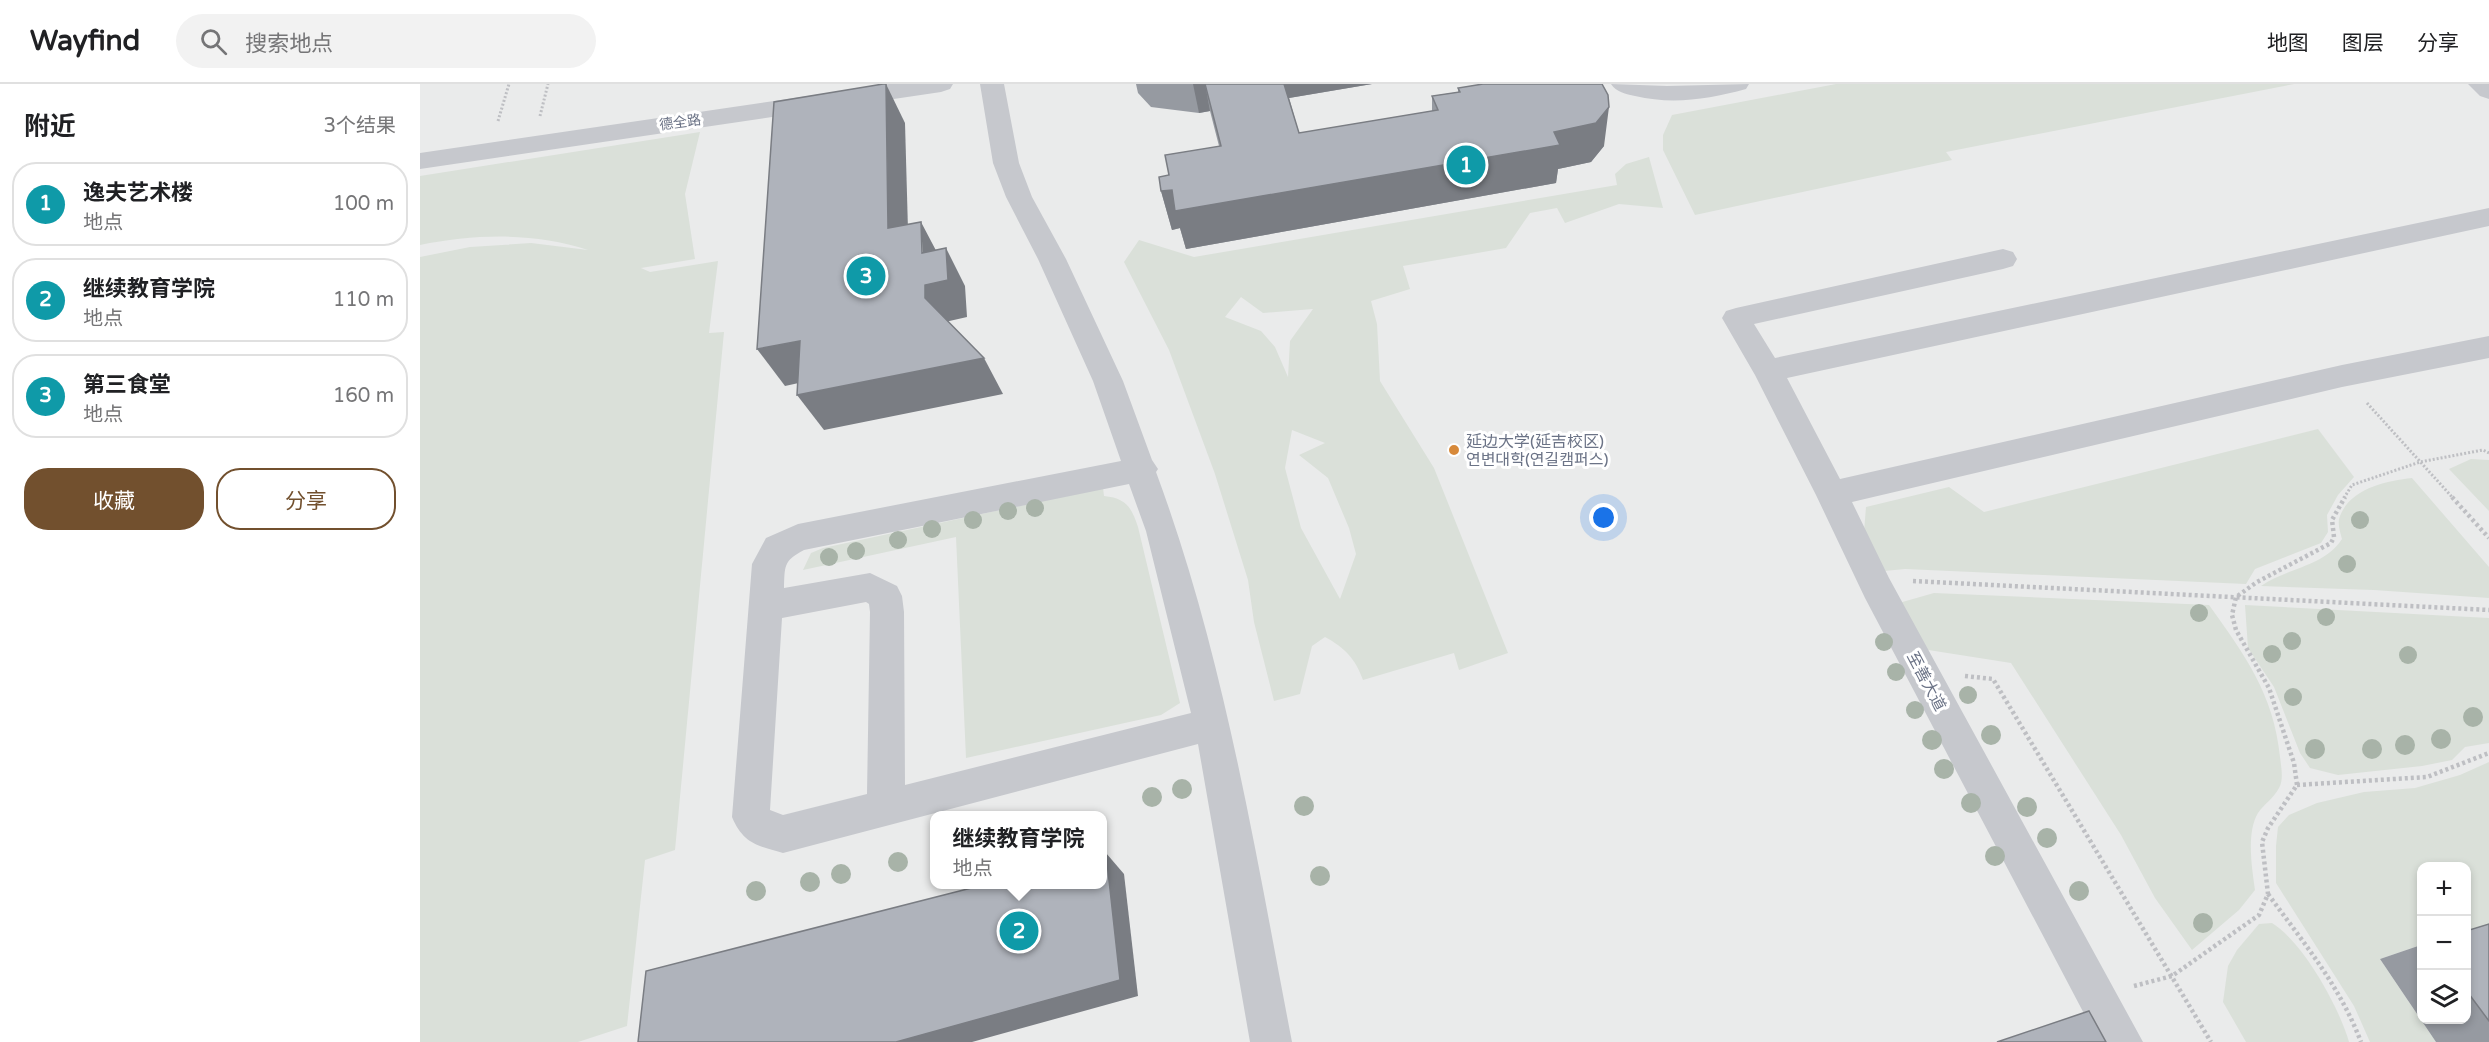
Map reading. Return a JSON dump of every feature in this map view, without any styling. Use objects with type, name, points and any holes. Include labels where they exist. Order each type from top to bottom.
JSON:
[{"type":"lane","name":"德全路","points":[[420,161],[941,84]]},
{"type":"lane","points":[[992,84],[1006,163],[1019,197],[1052,258],[1108,381],[1142,469],[1184,609],[1212,724],[1271,1042]]},
{"type":"lane","points":[[1623,84],[1653,94],[1671,95],[1737,84]]},
{"type":"lane","points":[[2480,84],[2489,91]]},
{"type":"lane","points":[[1768,371],[2489,217]]},
{"type":"lane","name":"至善大道","points":[[2003,259],[1736,318],[1768,371],[1832,494],[1877,588],[2122,1042]]},
{"type":"lane","points":[[1832,494],[2342,376],[2489,347]]},
{"type":"lane","points":[[1142,469],[798,538],[778,548],[768,564],[751,817],[764,829],[783,834],[1212,724]]},
{"type":"lane","points":[[766,606],[870,587],[885,596],[887,612],[886,808]]},
{"type":"path","points":[[490,149],[509,84]]},
{"type":"path","points":[[2342,376],[2489,538]]},
{"type":"path","points":[[2361,1042],[2355,1023],[2334,987],[2268,894],[2262,842],[2268,828],[2297,785],[2294,763],[2269,688],[2236,630],[2232,615],[2236,597],[2257,582],[2331,543],[2334,537],[2332,520],[2352,485],[2420,462],[2483,450],[2489,453]]},
{"type":"path","points":[[1877,588],[1907,581],[2489,609]]},
{"type":"path","points":[[1922,673],[1993,679],[2211,1042]]},
{"type":"path","points":[[2297,785],[2427,777],[2489,753]]},
{"type":"path","points":[[2097,996],[2172,976],[2259,915],[2268,894]]},
{"type":"shaded area","name":"延边大学(延吉校区) 연변대학(연길캠퍼스)","points":[[420,84],[2489,84],[2489,1042],[420,1042]]},
{"type":"shaded area","points":[[1836,84],[2294,84],[1946,152],[1952,160],[1695,215],[1663,150],[1663,135],[1672,115]]},
{"type":"shaded area","points":[[700,132],[685,194],[695,259],[641,268],[650,272],[718,261],[709,333],[724,332],[675,850],[645,860],[627,1026],[578,1042],[420,1042],[420,257],[470,247],[531,243],[588,250],[547,240],[505,237],[483,237],[420,245],[420,176]]},
{"type":"shaded area","points":[[1649,157],[1663,208],[1619,204],[1565,223],[1557,208],[1530,213],[1506,248],[1403,266],[1410,289],[1371,301],[1377,324],[1380,381],[1434,468],[1508,653],[1459,670],[1454,653],[1363,680],[1348,654],[1325,637],[1312,646],[1300,694],[1274,701],[1254,622],[1248,580],[1215,474],[1169,350],[1124,262],[1139,240],[1194,257],[1617,185],[1615,174],[1626,164]],"holes":[[[1241,297],[1263,313],[1313,309],[1290,341],[1288,377],[1275,347],[1261,331],[1225,317]],[[1292,430],[1325,443],[1299,455],[1328,478],[1349,528],[1356,554],[1340,599],[1301,528],[1285,468]]]},
{"type":"shaded area","points":[[2318,429],[2354,477],[2338,495],[2327,515],[2328,532],[2321,543],[2255,569],[2246,584],[1905,569],[1884,571],[1864,532],[1866,507],[1949,487],[1984,512]]},
{"type":"shaded area","points":[[2471,459],[2489,460],[2489,511],[2449,469]]},
{"type":"shaded area","points":[[2412,478],[2489,567],[2489,598],[2374,590],[2261,586],[2325,556],[2334,548],[2342,539],[2340,516],[2345,506],[2361,492],[2391,481]]},
{"type":"shaded area","points":[[1103,488],[1104,496],[1118,499],[1127,505],[1138,527],[1180,703],[1161,715],[966,758],[956,537],[803,570],[811,553],[823,548]]},
{"type":"shaded area","points":[[1934,593],[2209,605],[2245,658],[2264,694],[2277,734],[2282,777],[2277,792],[2258,813],[2254,821],[2251,851],[2255,890],[2239,910],[2192,950],[2155,898],[2121,835],[2011,663],[1922,649],[1899,603]]},
{"type":"shaded area","points":[[2245,605],[2489,618],[2489,743],[2465,747],[2452,760],[2422,766],[2338,775],[2310,768],[2300,753],[2274,687],[2248,648]]},
{"type":"shaded area","points":[[2489,762],[2489,924],[2471,930],[2471,862],[2417,862],[2417,946],[2380,959],[2417,1014],[2417,1024],[2424,1024],[2436,1042],[2370,1042],[2354,1006],[2276,883],[2278,827],[2289,815],[2317,803],[2364,792],[2415,788],[2460,775]]},
{"type":"shaded area","points":[[2272,923],[2296,945],[2318,977],[2337,1011],[2349,1042],[2246,1042],[2223,1002],[2228,966],[2237,950],[2259,924]]},
{"type":"building","points":[[886,84],[888,228],[921,222],[922,253],[946,248],[948,280],[925,285],[925,298],[984,358],[797,395],[800,341],[757,349],[774,102]]},
{"type":"building","points":[[1205,84],[1284,84],[1299,133],[1438,110],[1432,96],[1460,92],[1458,88],[1483,84],[1602,84],[1608,95],[1609,107],[1596,123],[1554,132],[1560,145],[1175,211],[1172,190],[1161,191],[1159,177],[1169,175],[1165,155],[1221,146]]},
{"type":"building","points":[[1107,862],[1120,980],[896,1042],[638,1042],[646,971],[967,889],[1107,889]]},
{"type":"building","points":[[2489,924],[2489,1021],[2471,997],[2471,929]]},
{"type":"building","points":[[2089,1011],[2106,1042],[1997,1042]]},
{"type":"place","name":"逸夫艺术楼","points":[[1466,165]]},
{"type":"place","name":"第三食堂","points":[[866,276]]},
{"type":"place","name":"延边大学(延吉校区) 연변대학(연길캠퍼스)","points":[[1454,450]]},
{"type":"place","name":"继续教育学院","points":[[1019,931]]}]
